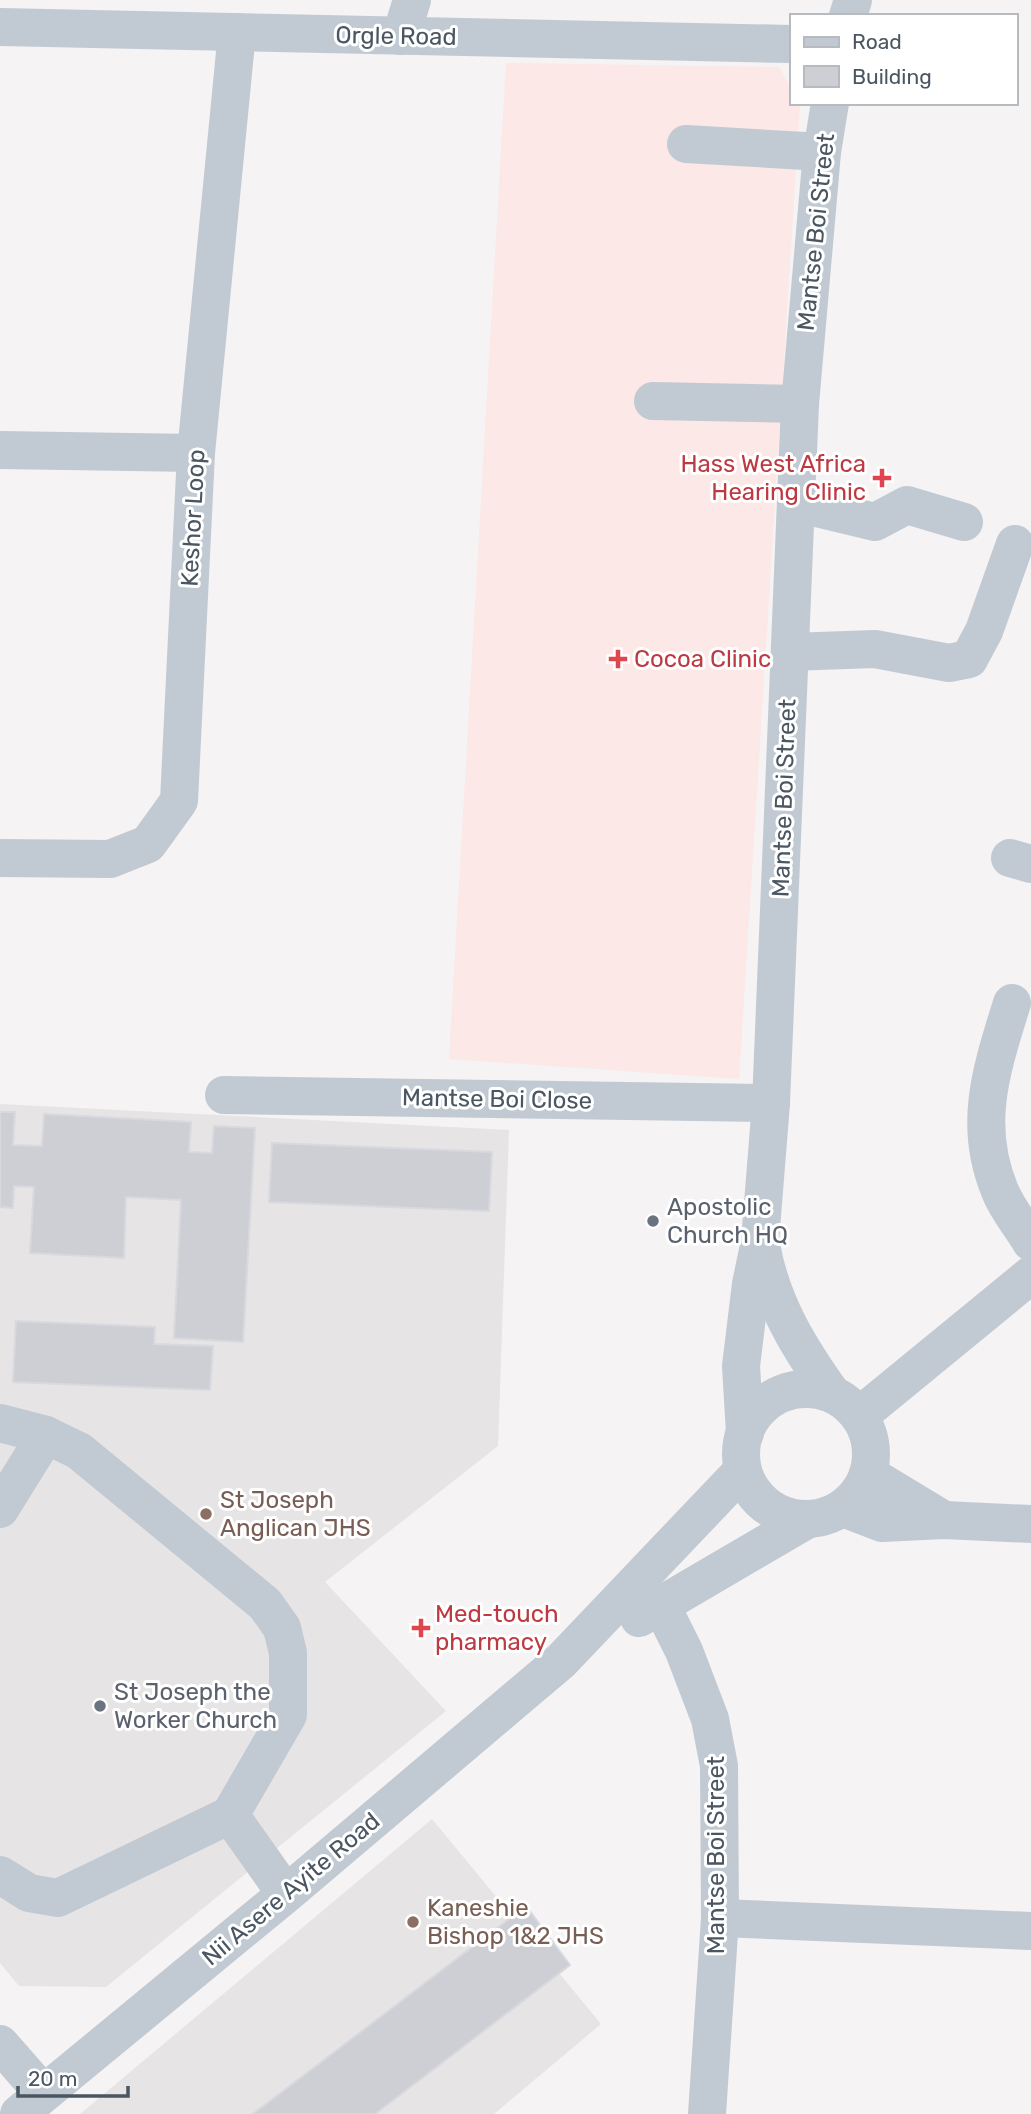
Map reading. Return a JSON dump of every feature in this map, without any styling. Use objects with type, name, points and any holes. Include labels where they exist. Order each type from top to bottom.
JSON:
[{"type":"street","points":[[0,11],[4,0]]},
{"type":"street","points":[[401,36],[412,0]]},
{"type":"street","name":"Orgle Road","points":[[0,27],[790,44]]},
{"type":"street","name":"Keshor Loop","points":[[0,858],[110,859],[148,844],[179,801],[196,453],[237,32]]},
{"type":"street","name":"Mantse Boi Street","points":[[745,1433],[741,1366],[751,1284],[760,1241],[771,1103],[800,404],[822,152],[830,105]]},
{"type":"street","points":[[686,144],[822,152]]},
{"type":"street","points":[[653,401],[800,404]]},
{"type":"street","points":[[0,450],[196,453]]},
{"type":"street","points":[[796,503],[874,522],[907,505],[964,522]]},
{"type":"street","points":[[790,652],[875,649],[949,663],[969,659],[984,631],[1015,544]]},
{"type":"street","points":[[1012,1003],[989,1080],[985,1140],[1000,1192],[1031,1241]]},
{"type":"street","name":"Mantse Boi Close","points":[[224,1095],[771,1103]]},
{"type":"street","name":"Mantse Boi Street","points":[[760,1241],[768,1278],[787,1327],[846,1405]]},
{"type":"street","points":[[846,1405],[1031,1275]]},
{"type":"street","points":[[803,1389],[846,1405],[871,1444],[868,1474],[858,1493],[844,1508],[821,1518],[808,1519],[790,1518],[759,1499],[742,1471],[745,1433],[761,1407],[773,1398],[803,1389]]},
{"type":"street","points":[[0,1423],[46,1435],[79,1451],[265,1604],[282,1628],[288,1653],[288,1715],[230,1815],[58,1898],[29,1893],[0,1875]]},
{"type":"street","points":[[0,1509],[46,1435]]},
{"type":"street","name":"Nii Asere Ayite Road","points":[[32,2104],[561,1661],[742,1471]]},
{"type":"street","points":[[868,1474],[943,1520]]},
{"type":"street","points":[[844,1508],[882,1523],[943,1520],[1031,1524]]},
{"type":"street","name":"Nii Asere Ayite Road","points":[[561,1661],[808,1519]]},
{"type":"street","name":"Mantse Boi Street","points":[[661,1605],[684,1651],[710,1719],[719,1766],[720,1918],[707,2114]]},
{"type":"street","points":[[230,1815],[286,1894]]},
{"type":"street","points":[[720,1918],[1031,1931]]},
{"type":"street","points":[[0,2044],[32,2104]]},
{"type":"shaded area","name":"Cocoa Clinic","points":[[506,63],[779,67],[790,86],[790,105],[800,105],[739,1079],[449,1059]]},
{"type":"shaded area","name":"St Joseph Anglican JHS","points":[[0,1104],[509,1130],[498,1446],[325,1582],[446,1711],[106,1987],[19,1986],[0,1963]]},
{"type":"shaded area","name":"Kaneshie Bishop 1&2 JHS","points":[[432,1819],[601,2024],[494,2114],[80,2114]]},
{"type":"building","points":[[0,1112],[15,1112],[13,1145],[42,1146],[44,1114],[191,1122],[189,1152],[212,1153],[214,1126],[255,1128],[243,1342],[174,1338],[181,1200],[126,1197],[124,1258],[30,1253],[34,1187],[14,1186],[13,1208],[0,1207]]},
{"type":"building","points":[[272,1143],[492,1152],[489,1211],[269,1202]]},
{"type":"building","points":[[16,1321],[155,1327],[154,1344],[213,1346],[210,1390],[13,1382]]},
{"type":"building","points":[[526,1906],[570,1965],[375,2114],[253,2114]]},
{"type":"place","name":"Hass West Africa Hearing Clinic","points":[[882,478]]},
{"type":"place","name":"Cocoa Clinic","points":[[618,659]]},
{"type":"place","name":"Apostolic Church HQ","points":[[653,1221]]},
{"type":"place","name":"St Joseph Anglican JHS","points":[[206,1514]]},
{"type":"place","name":"Med-touch pharmacy","points":[[421,1628]]},
{"type":"place","name":"St Joseph the Worker Church","points":[[100,1706]]},
{"type":"place","name":"Kaneshie Bishop 1&2 JHS","points":[[413,1922]]}]
